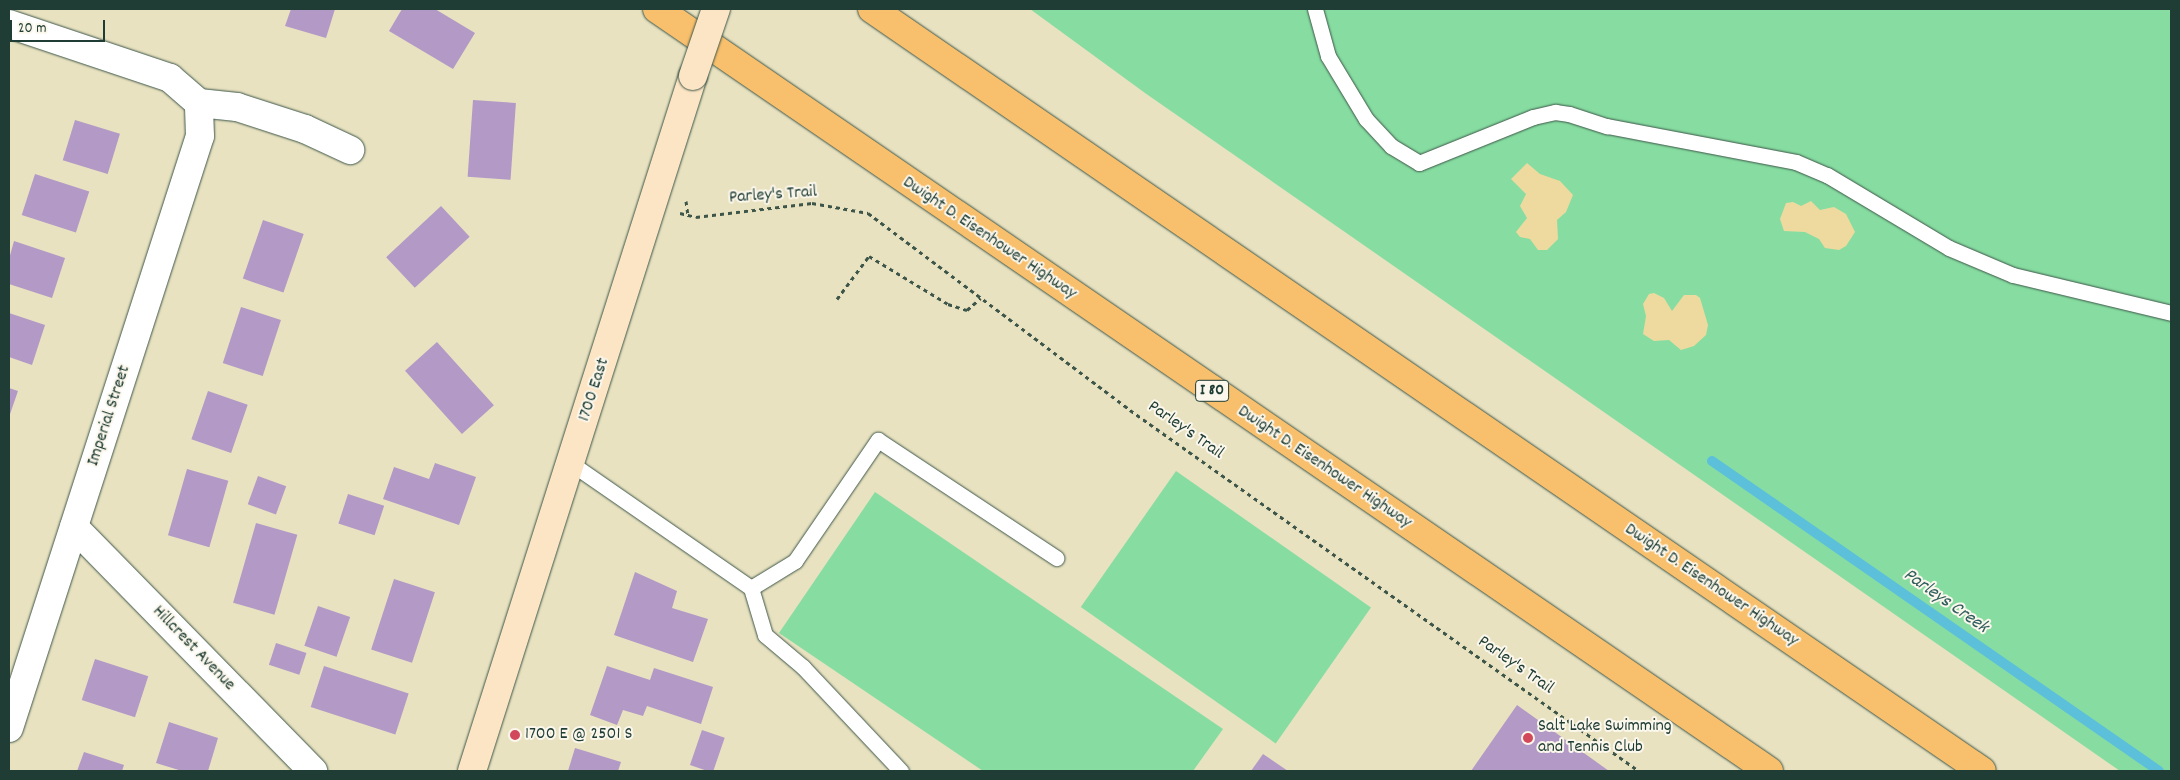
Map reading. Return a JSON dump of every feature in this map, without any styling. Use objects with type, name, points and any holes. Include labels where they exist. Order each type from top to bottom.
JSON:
[{"type":"highway","name":"Dwight D. Eisenhower Highway","points":[[657,9],[1769,771]]},
{"type":"highway","name":"Dwight D. Eisenhower Highway","points":[[872,9],[1982,771]]},
{"type":"street","name":"1700 East","points":[[472,771],[572,464],[693,76],[716,9]]},
{"type":"street","points":[[9,24],[170,78],[199,103],[237,107],[305,129],[350,150]]},
{"type":"street","name":"Imperial Street","points":[[9,728],[200,136],[199,103]]},
{"type":"street","name":"Hillcrest Avenue","points":[[74,527],[313,771]]},
{"type":"lane","points":[[1315,9],[1328,56],[1366,119],[1391,146],[1420,163],[1533,117],[1555,112],[1569,114],[1607,126],[1796,162],[1826,175],[1949,248],[2013,275],[2171,313]]},
{"type":"lane","points":[[751,588],[795,561],[878,440],[1056,558]]},
{"type":"lane","points":[[572,464],[751,588],[765,635],[803,667],[901,771]]},
{"type":"path","name":"Parley's Trail","points":[[688,215],[696,217],[812,203],[868,213],[906,239],[1130,410],[1638,771]]},
{"type":"path","points":[[837,299],[869,256],[948,304],[967,310],[981,298]]},
{"type":"green space","points":[[1030,9],[2171,9],[2171,771],[2120,771],[1145,93]]},
{"type":"green space","points":[[1176,471],[1371,608],[1276,743],[1081,607]]},
{"type":"green space","points":[[875,492],[1223,729],[1193,771],[983,771],[779,633]]},
{"type":"sand","points":[[1527,163],[1540,174],[1560,181],[1573,195],[1566,212],[1557,220],[1558,239],[1547,250],[1538,250],[1530,239],[1520,237],[1516,232],[1527,218],[1520,206],[1526,194],[1511,179]]},
{"type":"sand","points":[[1811,201],[1820,210],[1834,207],[1846,214],[1855,232],[1846,246],[1839,250],[1825,248],[1819,239],[1805,232],[1784,231],[1780,219],[1786,203],[1793,202],[1801,206]]},
{"type":"sand","points":[[1654,293],[1664,298],[1672,311],[1684,295],[1696,295],[1700,298],[1708,325],[1706,335],[1694,346],[1681,350],[1669,340],[1654,341],[1643,334],[1646,316],[1643,304],[1649,294]]},
{"type":"building","points":[[291,9],[335,9],[326,38],[285,26]]},
{"type":"building","points":[[402,9],[435,9],[475,33],[453,69],[389,31]]},
{"type":"building","points":[[473,100],[516,103],[511,180],[468,177]]},
{"type":"building","points":[[75,120],[120,134],[108,174],[63,160]]},
{"type":"building","points":[[35,174],[89,192],[76,233],[22,215]]},
{"type":"building","points":[[441,206],[470,237],[415,288],[386,257]]},
{"type":"building","points":[[263,220],[304,234],[283,293],[243,279]]},
{"type":"building","points":[[14,241],[65,258],[52,298],[9,284],[9,259]]},
{"type":"building","points":[[241,307],[281,320],[263,376],[223,363]]},
{"type":"building","points":[[9,313],[45,325],[32,365],[9,357]]},
{"type":"building","points":[[437,342],[494,405],[462,434],[405,371]]},
{"type":"building","points":[[9,388],[18,391],[9,417]]},
{"type":"building","points":[[208,391],[248,405],[231,453],[191,439]]},
{"type":"building","points":[[435,463],[476,477],[459,525],[383,499],[394,467],[429,479]]},
{"type":"building","points":[[187,469],[228,481],[209,547],[168,535]]},
{"type":"building","points":[[258,476],[286,486],[276,514],[248,504]]},
{"type":"building","points":[[348,494],[384,506],[375,535],[338,523]]},
{"type":"building","points":[[256,523],[297,535],[274,615],[233,603]]},
{"type":"building","points":[[635,572],[677,591],[672,608],[708,619],[693,662],[614,635]]},
{"type":"building","points":[[394,579],[435,592],[412,663],[371,649]]},
{"type":"building","points":[[318,606],[350,617],[336,657],[304,646]]},
{"type":"building","points":[[276,643],[306,653],[299,675],[269,665]]},
{"type":"building","points":[[95,659],[148,676],[135,717],[82,700]]},
{"type":"building","points":[[324,666],[409,694],[395,734],[311,707]]},
{"type":"building","points":[[607,666],[650,680],[654,668],[713,687],[701,724],[647,706],[643,716],[623,710],[617,725],[590,715]]},
{"type":"building","name":"Salt Lake Swimming and Tennis Club","points":[[1517,705],[1609,771],[1471,771]]},
{"type":"building","points":[[169,722],[218,738],[208,771],[182,771],[156,763]]},
{"type":"building","points":[[702,730],[725,738],[713,771],[690,765]]},
{"type":"building","points":[[575,748],[621,762],[618,771],[568,771]]},
{"type":"building","points":[[84,752],[124,765],[122,771],[77,771]]},
{"type":"building","points":[[1263,754],[1288,771],[1251,771]]},
{"type":"waterway","name":"Parleys Creek","points":[[1712,461],[2159,771]]},
{"type":"place","name":"1700 E @ 2501 S","points":[[515,735]]},
{"type":"place","name":"Salt Lake Swimming and Tennis Club","points":[[1528,738]]}]
